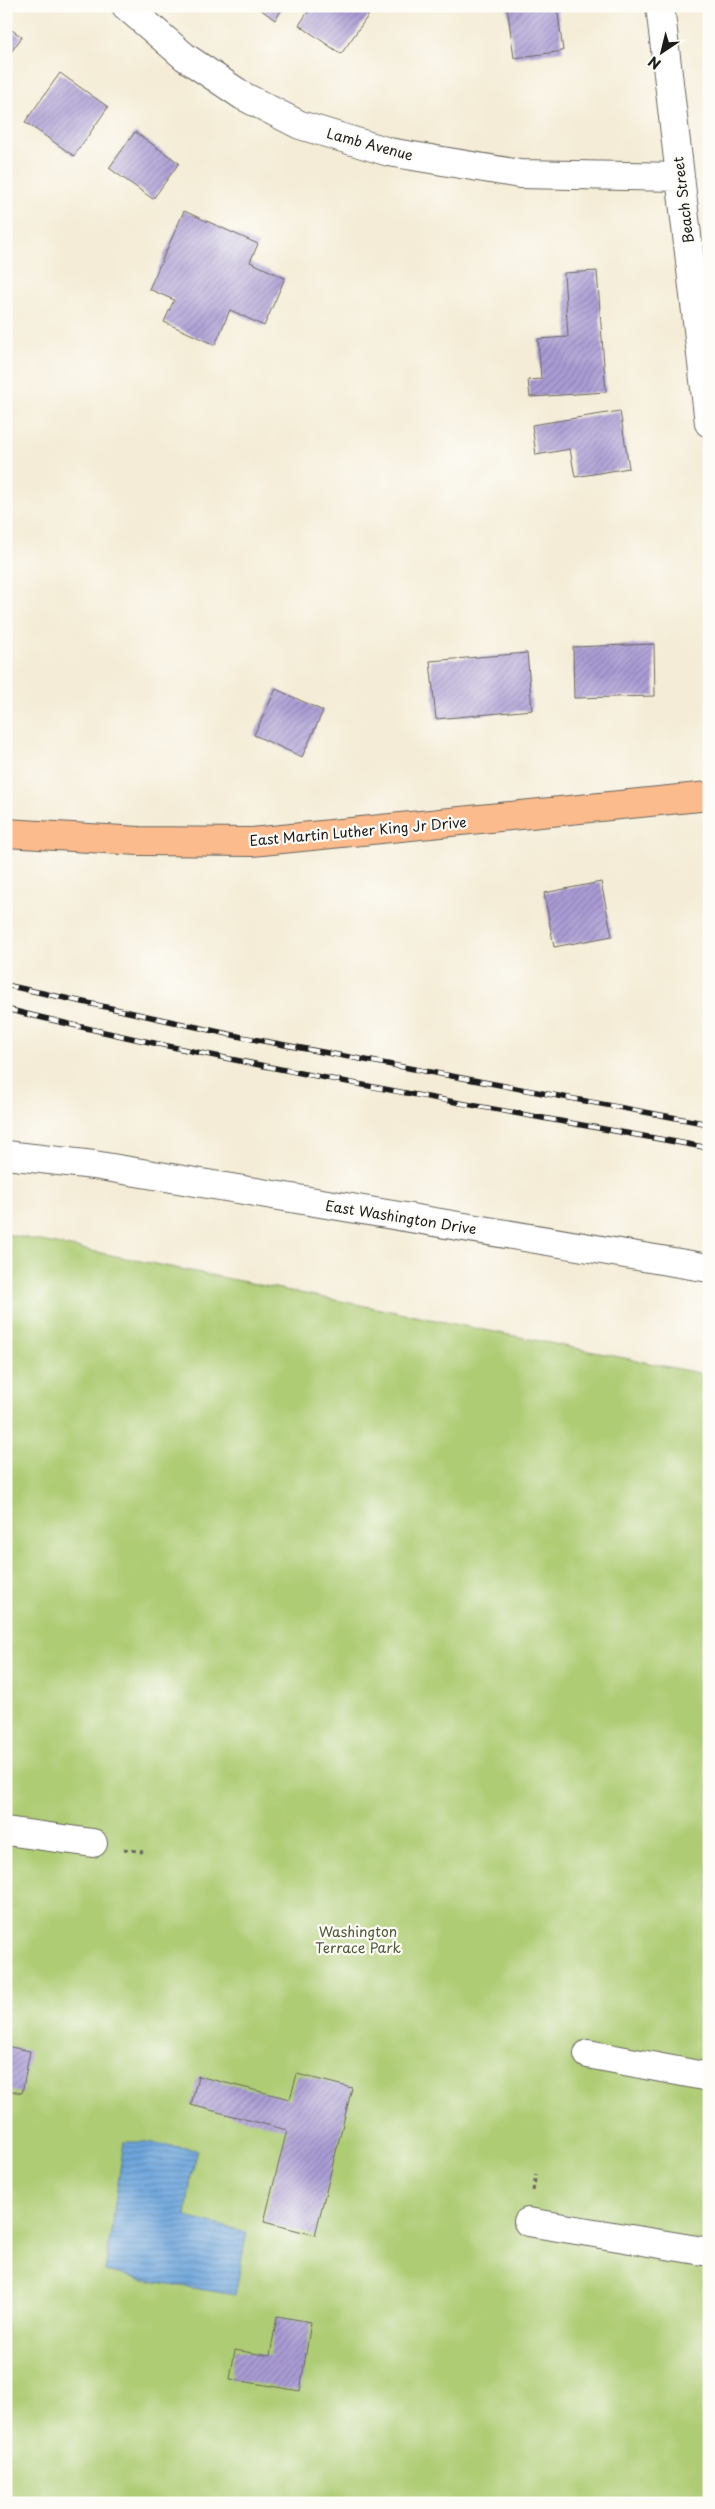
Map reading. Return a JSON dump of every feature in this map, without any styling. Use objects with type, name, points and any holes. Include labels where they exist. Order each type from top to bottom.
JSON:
[{"type":"main road","name":"East Martin Luther King Jr Drive","points":[[6,834],[139,841],[252,842],[709,796]]},
{"type":"street","name":"Lamb Avenue","points":[[126,6],[185,57],[243,96],[309,128],[389,152],[520,174],[680,177]]},
{"type":"street","name":"Beach Street","points":[[660,6],[709,423]]},
{"type":"street","name":"East Washington Drive","points":[[6,1155],[94,1165],[709,1268]]},
{"type":"street","points":[[6,1832],[93,1843]]},
{"type":"street","points":[[588,2054],[709,2077]]},
{"type":"street","points":[[528,2222],[709,2252]]},
{"type":"green space","name":"Washington Terrace Park","points":[[6,1234],[709,1375],[709,2503],[6,2503]]},
{"type":"water","points":[[124,2142],[147,2142],[198,2150],[191,2177],[186,2217],[247,2232],[235,2295],[139,2279],[105,2271]]},
{"type":"building","points":[[256,6],[284,6],[275,20]]},
{"type":"building","points":[[312,6],[375,6],[341,54],[299,25]]},
{"type":"building","points":[[507,6],[557,6],[563,51],[514,58]]},
{"type":"building","points":[[6,26],[22,37],[6,59]]},
{"type":"building","points":[[60,73],[108,107],[74,156],[25,122]]},
{"type":"building","points":[[135,132],[179,163],[153,199],[109,168]]},
{"type":"building","points":[[184,211],[258,244],[250,262],[285,278],[264,326],[230,310],[215,345],[164,322],[174,300],[149,289]]},
{"type":"building","points":[[597,271],[606,392],[530,397],[528,380],[541,379],[538,339],[568,337],[564,273]]},
{"type":"building","points":[[620,411],[629,468],[575,477],[570,449],[536,455],[532,425]]},
{"type":"building","points":[[654,644],[655,696],[574,698],[573,647]]},
{"type":"building","points":[[527,653],[532,710],[436,719],[430,661]]},
{"type":"building","points":[[276,689],[323,711],[302,757],[254,735]]},
{"type":"building","points":[[601,882],[612,936],[554,947],[544,893]]},
{"type":"building","points":[[6,2046],[30,2051],[22,2093],[6,2090]]},
{"type":"building","points":[[297,2074],[352,2088],[315,2235],[264,2222],[287,2130],[191,2105],[198,2076],[290,2099]]},
{"type":"building","points":[[277,2316],[311,2322],[300,2391],[230,2379],[235,2350],[270,2356]]},
{"type":"railway","points":[[6,985],[242,1037],[709,1124]]},
{"type":"railway","points":[[6,1009],[93,1030],[268,1067],[709,1148]]}]
